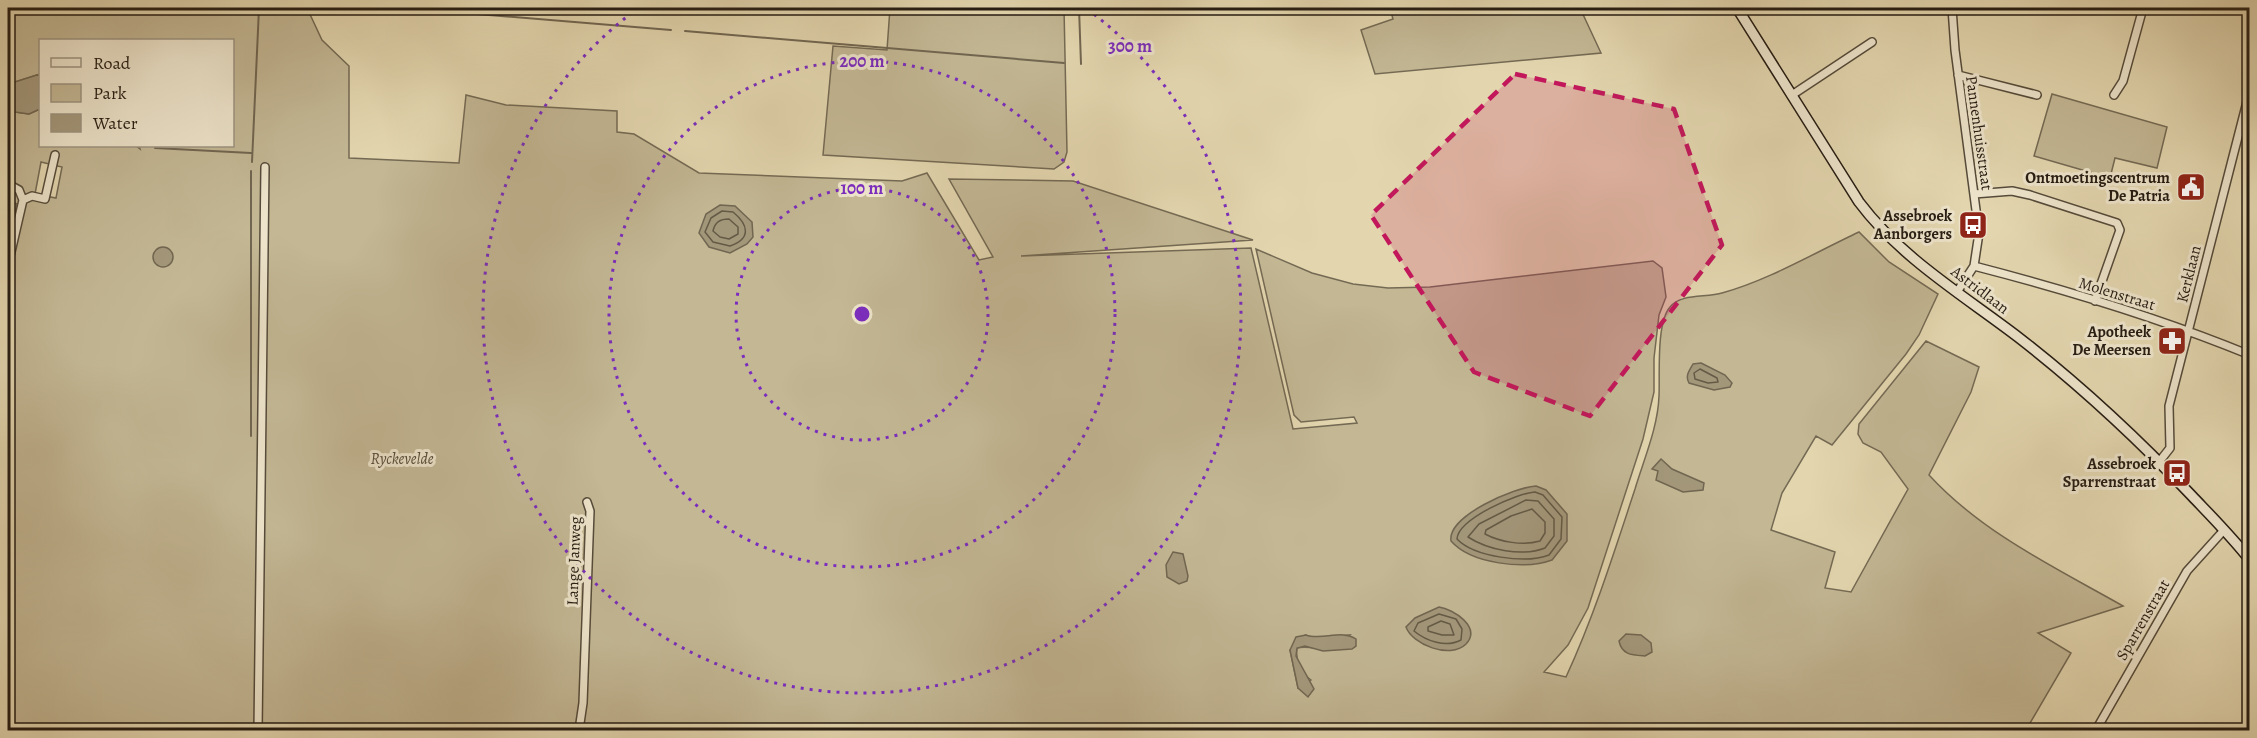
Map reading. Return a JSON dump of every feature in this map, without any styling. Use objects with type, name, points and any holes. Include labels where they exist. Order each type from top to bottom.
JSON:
[{"type":"main road","name":"Astridlaan","points":[[1737,8],[1868,214],[1910,255],[2062,372],[2159,462],[2250,560]]},
{"type":"street","name":"Pannenhuisstraat","points":[[1952,8],[1958,75],[1979,232],[1974,266],[1958,292]]},
{"type":"street","points":[[2114,95],[2123,81],[2143,8]]},
{"type":"street","points":[[1792,95],[1872,42]]},
{"type":"street","points":[[1958,75],[2037,95]]},
{"type":"street","name":"Kerklaan","points":[[2159,462],[2170,448],[2169,406],[2250,90]]},
{"type":"street","points":[[23,200],[32,196],[45,199],[55,155]]},
{"type":"street","points":[[258,730],[265,167]]},
{"type":"street","points":[[8,184],[19,190],[23,200],[8,265]]},
{"type":"street","points":[[1974,194],[2012,191],[2117,223],[2120,230],[2096,301]]},
{"type":"street","name":"Molenstraat","points":[[1974,266],[2189,330],[2250,355]]},
{"type":"street","name":"Lange Janweg","points":[[579,730],[590,511],[587,502]]},
{"type":"street","name":"Sparrenstraat","points":[[2096,730],[2178,585],[2224,530]]},
{"type":"highlighted area","points":[[1515,74],[1674,109],[1722,245],[1590,416],[1474,372],[1371,215]]},
{"type":"green space","name":"Ryckevelde","points":[[11,8],[307,8],[322,40],[349,66],[349,158],[459,163],[466,95],[506,105],[617,111],[617,132],[634,134],[699,173],[902,181],[927,173],[979,260],[993,257],[949,179],[1073,181],[1253,240],[1021,256],[1251,248],[1293,429],[1357,423],[1354,417],[1301,422],[1294,415],[1256,249],[1312,273],[1353,284],[1388,288],[1430,287],[1653,261],[1662,268],[1666,297],[1659,315],[1654,358],[1654,392],[1643,439],[1588,608],[1568,645],[1544,672],[1566,677],[1603,584],[1653,431],[1658,408],[1661,337],[1670,307],[1687,298],[1740,288],[1791,266],[1859,232],[1889,262],[1938,294],[1919,335],[1906,354],[1832,445],[1816,436],[1782,493],[1771,530],[1835,552],[1825,588],[1851,592],[1908,489],[1881,452],[1863,443],[1858,434],[1859,424],[1926,341],[1979,367],[1971,392],[1929,475],[1972,515],[1996,532],[2123,606],[2038,633],[2071,653],[2026,730],[8,730],[8,269],[14,255],[26,201],[21,200],[8,261],[8,111],[29,114],[39,109],[39,147],[137,147],[140,149],[139,147],[234,147],[234,39],[39,39],[39,74],[15,82],[8,79],[8,25]],"holes":[[[41,162],[62,167],[56,198],[35,194]],[[1305,635],[1313,638],[1350,635],[1335,650],[1297,648],[1300,666],[1311,680],[1298,688],[1290,650]]]},
{"type":"green space","points":[[890,8],[1064,8],[1067,152],[1064,162],[1054,169],[823,155],[833,46],[887,50]]},
{"type":"green space","points":[[1390,8],[1580,8],[1601,53],[1375,74],[1361,30],[1393,19]]},
{"type":"green space","points":[[2052,94],[2167,127],[2157,168],[2115,158],[2110,178],[2034,156]]},
{"type":"water","points":[[39,74],[39,109],[29,114],[8,111],[8,79],[15,82]]},
{"type":"water","points":[[8,200],[17,204],[8,250]]},
{"type":"water","points":[[720,205],[735,206],[752,222],[753,237],[747,244],[730,253],[709,247],[699,233],[706,214]]},
{"type":"water","points":[[163,247],[170,250],[173,257],[170,264],[163,267],[156,264],[153,257],[156,250]]},
{"type":"water","points":[[1701,363],[1725,375],[1732,383],[1730,387],[1714,390],[1689,383],[1687,376],[1693,364]]},
{"type":"water","points":[[1661,459],[1672,469],[1704,483],[1703,490],[1683,492],[1656,480],[1658,471],[1652,469]]},
{"type":"water","points":[[1536,486],[1546,490],[1567,514],[1567,541],[1552,560],[1528,564],[1499,563],[1471,555],[1451,541],[1453,532],[1460,522],[1471,513],[1513,491]]},
{"type":"water","points":[[1173,552],[1183,554],[1188,576],[1187,581],[1179,584],[1167,577],[1166,565]]},
{"type":"water","points":[[1439,607],[1458,615],[1468,625],[1470,638],[1459,649],[1432,648],[1416,639],[1406,627],[1415,618]]},
{"type":"water","points":[[1626,634],[1641,635],[1651,643],[1652,652],[1645,656],[1625,652],[1619,641]]},
{"type":"water","points":[[1306,635],[1318,637],[1344,635],[1356,639],[1356,646],[1352,649],[1323,651],[1305,646],[1297,648],[1296,656],[1314,689],[1308,697],[1298,688],[1290,650],[1296,637]]},
{"type":"waterway","points":[[252,162],[259,8]]},
{"type":"waterway","points":[[405,8],[671,30]]},
{"type":"waterway","points":[[1079,8],[1081,64]]},
{"type":"waterway","points":[[685,31],[1064,63]]},
{"type":"waterway","points":[[155,148],[251,153]]},
{"type":"waterway","points":[[251,171],[251,436]]},
{"type":"place","name":"Ontmoetingscentrum De Patria","points":[[2191,187]]},
{"type":"place","name":"Assebroek Aanborgers","points":[[1973,225]]},
{"type":"place","name":"Apotheek De Meersen","points":[[2172,341]]},
{"type":"place","name":"Assebroek Sparrenstraat","points":[[2177,473]]}]
